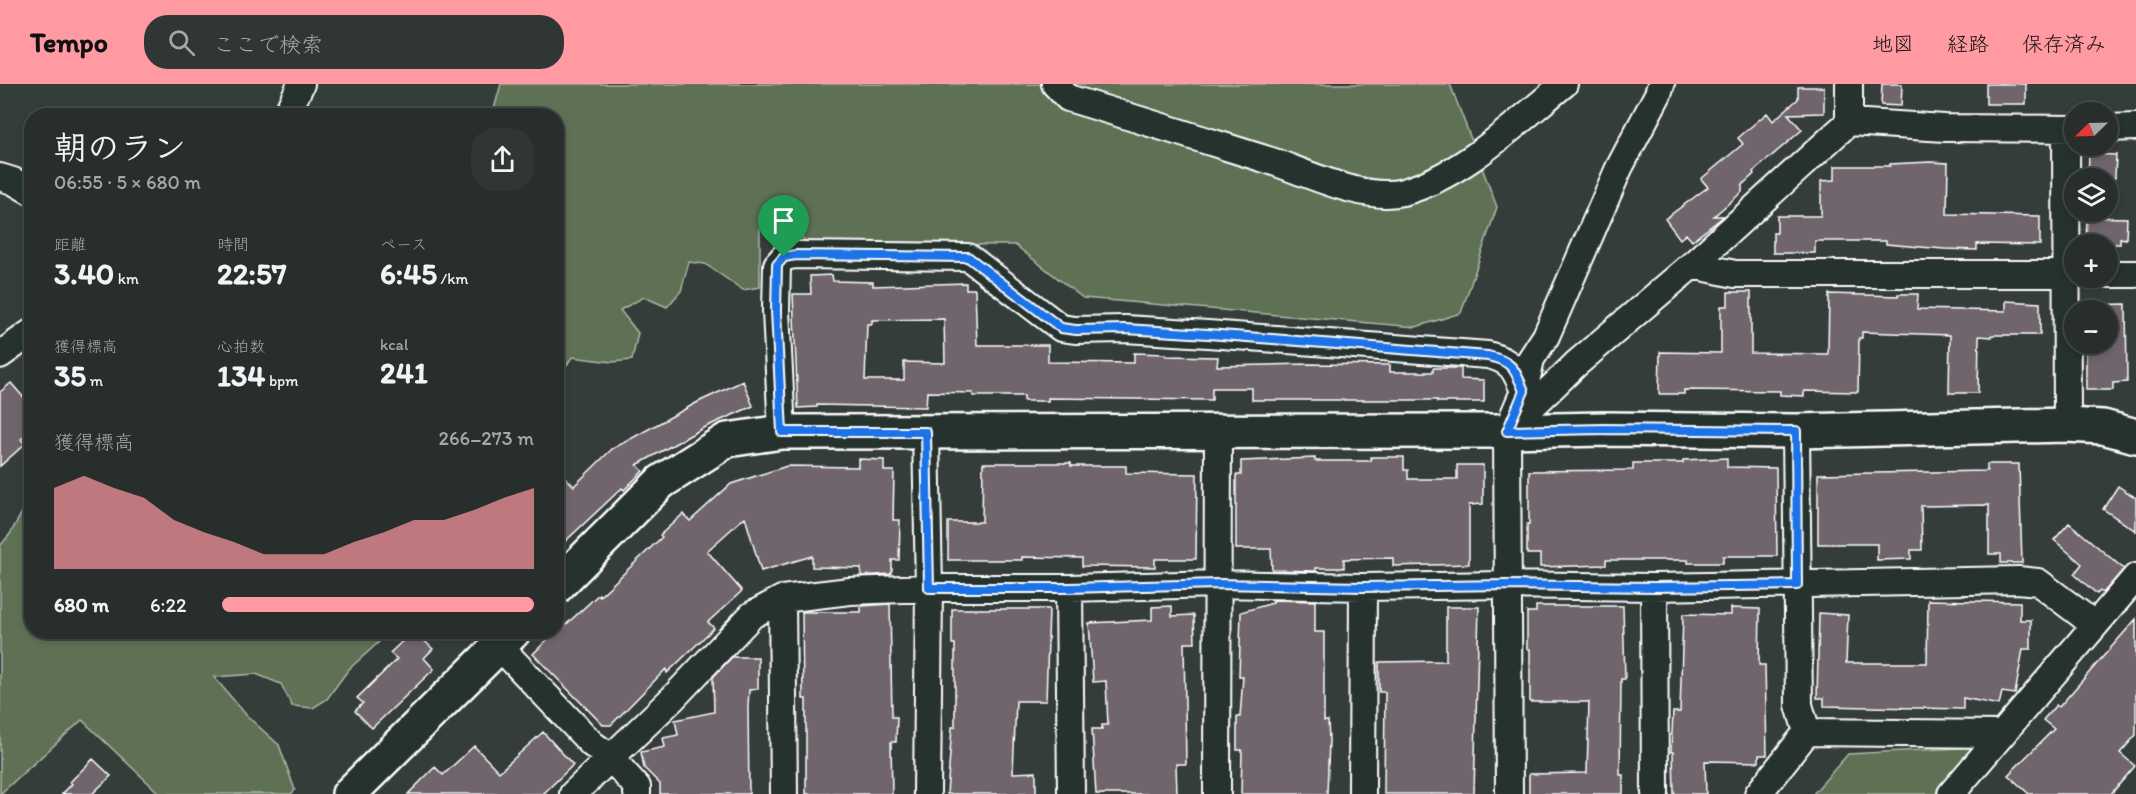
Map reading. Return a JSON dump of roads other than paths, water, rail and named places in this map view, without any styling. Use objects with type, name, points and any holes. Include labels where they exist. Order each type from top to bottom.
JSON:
[{"type":"street","points":[[290,108],[301,84]]},
{"type":"street","points":[[1055,84],[1068,98],[1375,194],[1401,192],[1420,186],[1471,160],[1564,84]]},
{"type":"street","points":[[1509,794],[1507,431],[1524,391],[1531,359],[1546,336],[1619,168],[1658,94],[1660,84]]},
{"type":"street","points":[[1849,84],[1849,122]]},
{"type":"street","points":[[1507,431],[1576,364],[1692,266],[1849,122],[1946,128],[2064,129]]},
{"type":"street","points":[[2118,128],[2136,127]]},
{"type":"street","points":[[2070,156],[2070,234]]},
{"type":"street","points":[[0,177],[24,187]]},
{"type":"street","points":[[782,432],[776,311],[777,265],[784,257],[796,255],[968,257],[1061,328],[1208,334],[1488,356],[1502,359],[1515,368],[1524,391]]},
{"type":"street","points":[[1692,266],[1735,274],[2064,274]]},
{"type":"street","points":[[2118,274],[2136,274]]},
{"type":"street","points":[[2067,425],[2070,288]]},
{"type":"street","points":[[0,355],[24,338]]},
{"type":"street","points":[[564,579],[661,482],[727,440],[782,432],[1604,429],[1796,431],[2067,425],[2103,427],[2136,436]]},
{"type":"street","points":[[1217,794],[1218,430]]},
{"type":"street","points":[[1796,431],[1799,705],[1807,732]]},
{"type":"street","points":[[926,432],[929,588],[927,794]]},
{"type":"street","points":[[1951,794],[2136,577]]},
{"type":"street","points":[[573,794],[673,698],[752,615],[782,599],[850,591],[1218,584],[1363,587],[1507,585],[1654,587],[2018,580],[2038,582],[2095,625]]},
{"type":"street","points":[[1362,794],[1363,587]]},
{"type":"street","points":[[1654,587],[1655,794]]},
{"type":"street","points":[[1069,588],[1071,794]]},
{"type":"street","points":[[782,599],[784,794]]},
{"type":"street","points":[[349,794],[506,639],[584,736],[610,757],[637,787],[637,794]]},
{"type":"street","points":[[1807,732],[2001,734]]},
{"type":"street","points":[[1758,794],[1807,732]]}]
